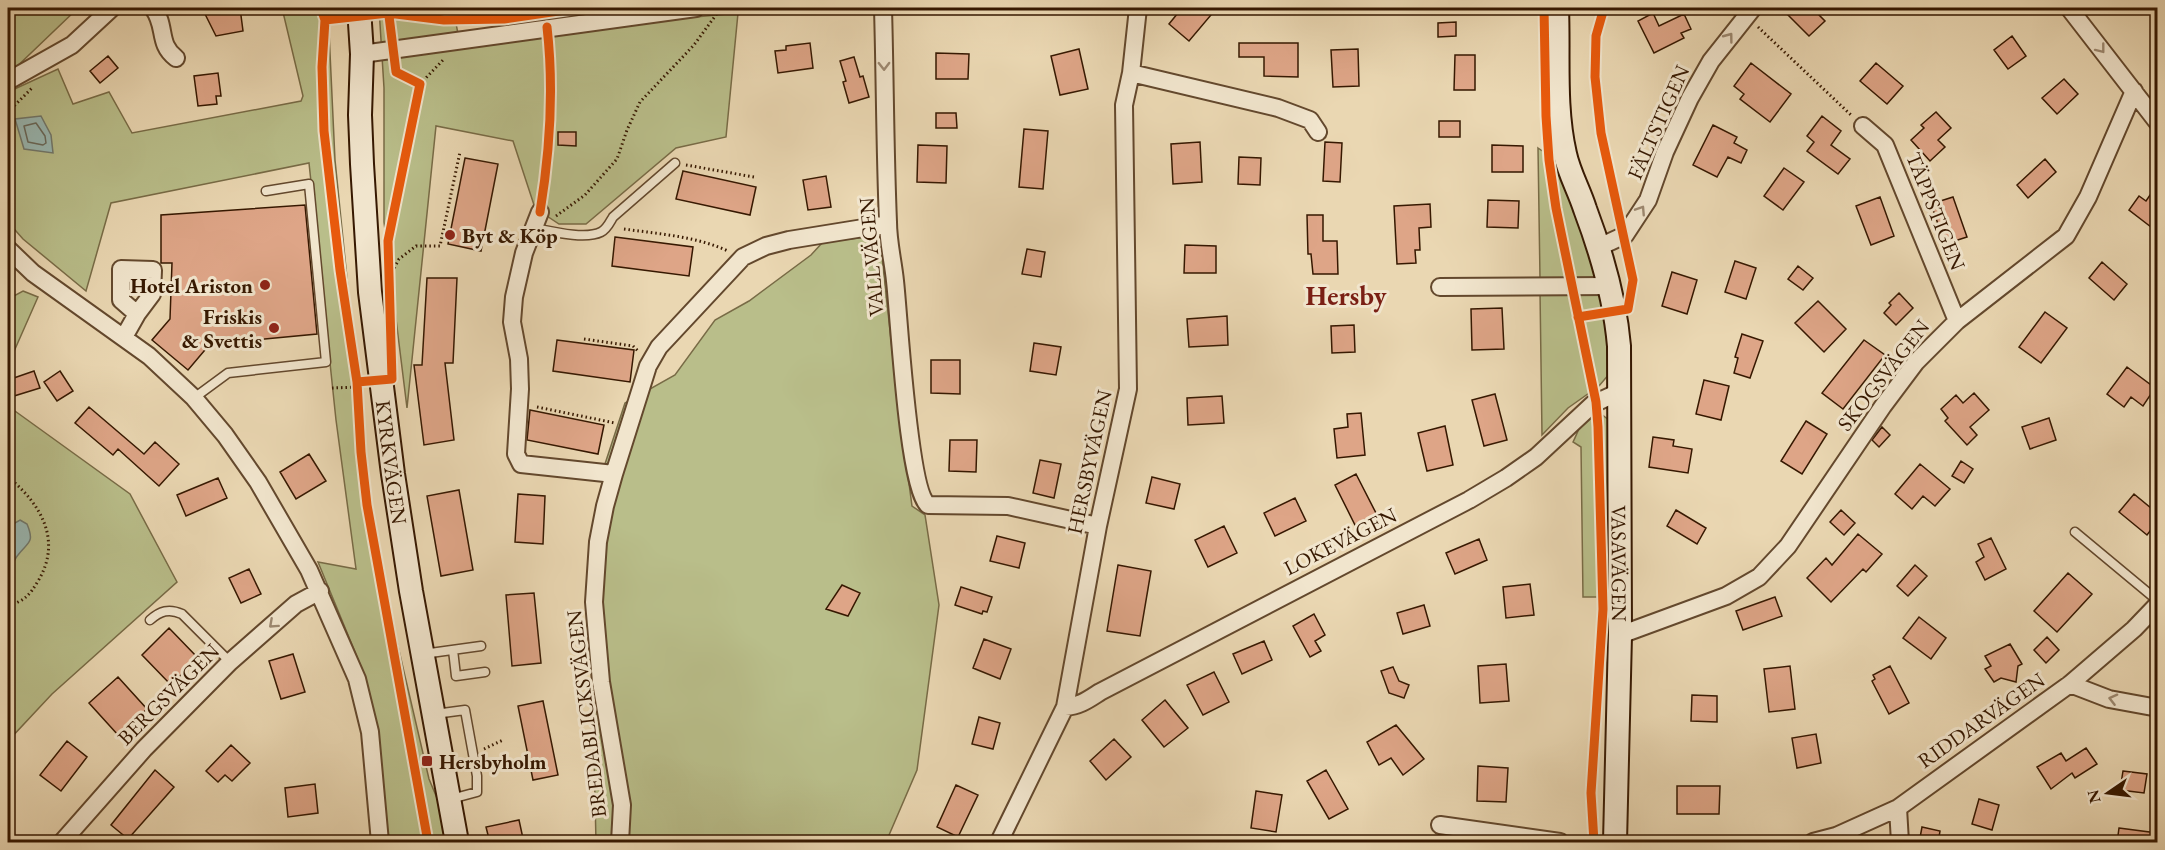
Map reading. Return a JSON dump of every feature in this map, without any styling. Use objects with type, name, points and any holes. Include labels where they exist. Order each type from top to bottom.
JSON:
[{"type":"street","points":[[8,81],[72,45],[112,8]]},
{"type":"street","points":[[153,8],[158,14],[164,34],[164,45],[168,52],[176,58]]},
{"type":"street","name":"KYRKVÄGEN","points":[[359,8],[362,54],[360,115],[370,292],[393,474],[457,843]]},
{"type":"street","points":[[362,54],[696,8]]},
{"type":"street","name":"VALLVÄGEN","points":[[883,8],[888,224],[895,278],[905,404],[923,501],[928,505],[1008,506],[1098,526]]},
{"type":"street","name":"HERSBYVÄGEN","points":[[999,843],[1065,707],[1098,526],[1128,388],[1124,105],[1131,74],[1138,8]]},
{"type":"street","name":"VASAVÄGEN","points":[[1557,8],[1558,80],[1563,145],[1570,173],[1599,247],[1617,320],[1620,635],[1615,843]]},
{"type":"street","points":[[2069,8],[2157,123]]},
{"type":"street","name":"FÄLTSTIGEN","points":[[1599,247],[1625,235],[1648,200],[1665,152],[1690,98],[1711,61],[1749,11]]},
{"type":"street","points":[[1131,74],[1278,108],[1310,120],[1318,132]]},
{"type":"street","name":"SKOGSVÄGEN","points":[[1620,635],[1726,596],[1759,577],[1788,546],[1916,362],[1957,321],[2066,236],[2088,197],[2134,91]]},
{"type":"street","name":"TÄPPSTIGEN","points":[[1863,126],[1885,145],[1957,321]]},
{"type":"street","points":[[536,221],[524,253],[514,297],[512,322],[519,359],[520,389],[516,454],[521,464],[614,474]]},
{"type":"street","name":"BREDABLICKSVÄGEN","points":[[620,843],[622,805],[601,682],[594,602],[598,542],[605,506],[650,362],[658,347],[743,257],[766,246],[789,240],[888,224]]},
{"type":"street","points":[[9,256],[149,356],[194,398],[225,435],[258,482],[320,591],[357,679],[370,732],[380,843]]},
{"type":"street","points":[[1440,287],[1610,285]]},
{"type":"street","points":[[124,337],[137,314]]},
{"type":"street","name":"LOKEVÄGEN","points":[[1065,707],[1076,706],[1084,702],[1469,500],[1536,457],[1593,404],[1619,392]]},
{"type":"street","name":"BERGSVÄGEN","points":[[62,843],[144,749],[231,662],[296,604],[320,591]]},
{"type":"street","name":"RIDDARVÄGEN","points":[[1813,843],[1844,833],[1898,808],[2070,684],[2134,629],[2157,603]]},
{"type":"street","points":[[2070,684],[2109,699],[2157,708]]},
{"type":"street","points":[[1898,808],[1900,843]]},
{"type":"street","points":[[1440,825],[1560,843]]},
{"type":"lane","points":[[536,221],[578,234],[600,233],[613,217],[675,163]]},
{"type":"lane","points":[[194,398],[228,373],[326,362],[309,184],[266,191]]},
{"type":"lane","points":[[2075,532],[2157,603]]},
{"type":"lane","points":[[150,620],[158,613],[166,611],[174,610],[182,614],[231,662]]},
{"type":"lane","points":[[423,654],[481,646]]},
{"type":"lane","points":[[453,650],[456,676],[485,672]]},
{"type":"lane","points":[[433,714],[465,710],[477,776],[477,792],[448,800]]},
{"type":"path","points":[[433,8],[444,20]]},
{"type":"path","points":[[536,221],[551,219],[585,195],[617,159],[640,102],[694,45],[721,8]]},
{"type":"path","points":[[1749,11],[1840,105]]},
{"type":"path","points":[[433,19],[456,20]]},
{"type":"path","points":[[412,80],[420,84],[418,95]]},
{"type":"path","points":[[390,276],[399,259],[416,246],[440,246],[459,153]]},
{"type":"path","points":[[675,163],[754,177]]},
{"type":"path","points":[[624,229],[700,240],[743,257]]},
{"type":"path","points":[[389,253],[390,288]]},
{"type":"path","points":[[584,339],[633,346],[650,362]]},
{"type":"path","points":[[355,371],[358,398]]},
{"type":"path","points":[[332,388],[381,380]]},
{"type":"path","points":[[537,407],[629,426]]},
{"type":"path","points":[[8,477],[20,487],[39,510],[49,543],[48,560],[44,572],[29,596],[21,602],[8,606]]},
{"type":"green space","points":[[8,8],[78,8],[8,75]]},
{"type":"green space","points":[[282,8],[327,8],[328,10],[335,160],[371,515],[380,569],[429,779],[442,810],[447,842],[386,842],[364,674],[318,562],[356,569],[336,420],[309,163],[111,203],[86,291],[23,239],[8,222],[8,92],[58,69],[73,104],[109,92],[132,133],[301,101],[303,96]]},
{"type":"green space","points":[[379,8],[453,8],[459,39],[738,13],[726,137],[676,148],[586,224],[559,224],[535,208],[513,141],[436,126],[407,408],[384,222],[384,88]]},
{"type":"green space","points":[[1538,148],[1557,161],[1588,232],[1597,280],[1540,278]]},
{"type":"green space","points":[[867,237],[881,247],[912,506],[925,515],[939,605],[917,770],[886,842],[596,842],[590,579],[604,467],[625,403],[675,375],[715,320],[749,301],[811,255],[823,242]]},
{"type":"green space","points":[[1598,290],[1607,306],[1610,373],[1599,386],[1568,408],[1542,435],[1540,291]]},
{"type":"green space","points":[[23,291],[38,297],[8,365],[8,301]]},
{"type":"green space","points":[[8,406],[130,494],[177,582],[52,694],[8,741]]},
{"type":"green space","points":[[1600,413],[1610,421],[1612,597],[1583,597],[1581,447],[1573,442],[1585,419]]},
{"type":"water","points":[[41,116],[51,135],[53,153],[24,149],[15,119]]},
{"type":"water","points":[[20,520],[27,524],[30,539],[16,557],[8,573],[8,527]]},
{"type":"building","points":[[202,8],[240,8],[243,31],[216,36]]},
{"type":"building","points":[[1182,8],[1201,8],[1211,15],[1189,41],[1169,24]]},
{"type":"building","points":[[1781,8],[1812,8],[1825,21],[1809,36]]},
{"type":"building","points":[[1653,13],[1659,26],[1684,14],[1691,29],[1681,33],[1684,38],[1654,53],[1638,21]]},
{"type":"building","points":[[1456,22],[1456,36],[1438,37],[1438,23]]},
{"type":"building","points":[[2012,36],[2026,56],[2008,69],[1994,50]]},
{"type":"building","points":[[810,43],[813,68],[778,73],[775,51],[786,50],[786,46]]},
{"type":"building","points":[[1239,43],[1298,43],[1298,77],[1264,76],[1264,57],[1239,57]]},
{"type":"building","points":[[1079,49],[1088,89],[1060,95],[1051,56]]},
{"type":"building","points":[[1358,49],[1359,86],[1333,87],[1331,50]]},
{"type":"building","points":[[936,53],[969,54],[968,79],[936,79]]},
{"type":"building","points":[[1455,55],[1475,55],[1475,90],[1454,90]]},
{"type":"building","points":[[108,56],[118,68],[100,83],[90,71]]},
{"type":"building","points":[[854,57],[869,97],[849,103],[840,61]]},
{"type":"building","points":[[1751,63],[1791,94],[1770,122],[1740,99],[1744,94],[1734,86]]},
{"type":"building","points":[[1876,63],[1903,86],[1887,104],[1860,81]]},
{"type":"building","points":[[218,73],[221,96],[216,96],[217,104],[198,106],[194,76]]},
{"type":"building","points":[[2064,79],[2078,94],[2057,114],[2042,98]]},
{"type":"building","points":[[1936,112],[1951,128],[1938,140],[1945,147],[1930,161],[1911,140],[1924,128],[1921,125]]},
{"type":"building","points":[[936,113],[956,113],[957,128],[936,128]]},
{"type":"building","points":[[1822,116],[1841,131],[1831,145],[1850,159],[1838,174],[1807,151],[1814,142],[1807,136]]},
{"type":"building","points":[[1439,121],[1460,121],[1460,137],[1439,137]]},
{"type":"building","points":[[1713,125],[1737,137],[1734,143],[1747,150],[1741,163],[1728,157],[1717,177],[1693,165]]},
{"type":"building","points":[[1024,129],[1048,131],[1043,189],[1019,187]]},
{"type":"building","points":[[558,132],[576,132],[576,146],[558,145]]},
{"type":"building","points":[[1200,142],[1202,182],[1173,184],[1171,144]]},
{"type":"building","points":[[1325,142],[1342,143],[1340,182],[1323,181]]},
{"type":"building","points":[[918,145],[947,146],[946,183],[917,182]]},
{"type":"building","points":[[1492,145],[1523,146],[1523,172],[1492,172]]},
{"type":"building","points":[[1239,157],[1261,158],[1260,185],[1238,184]]},
{"type":"building","points":[[465,158],[498,164],[481,251],[448,244]]},
{"type":"building","points":[[2045,159],[2056,172],[2028,198],[2017,185]]},
{"type":"building","points":[[1784,168],[1804,182],[1783,210],[1764,196]]},
{"type":"building","points":[[683,171],[756,187],[750,215],[676,199]]},
{"type":"building","points":[[826,176],[831,207],[808,210],[803,180]]},
{"type":"building","points":[[2157,185],[2157,218],[2151,227],[2129,210],[2139,196],[2146,201]]},
{"type":"building","points":[[1880,197],[1894,236],[1871,245],[1856,206]]},
{"type":"building","points":[[1953,197],[1967,237],[1945,244],[1931,204]]},
{"type":"building","points":[[1488,200],[1519,201],[1518,228],[1487,227]]},
{"type":"building","points":[[1430,204],[1431,227],[1419,228],[1420,250],[1415,250],[1416,263],[1397,264],[1394,206]]},
{"type":"building","points":[[305,205],[317,334],[210,344],[188,370],[152,340],[170,319],[172,263],[161,263],[161,215]]},
{"type":"building","points":[[1307,215],[1323,215],[1323,241],[1337,241],[1338,274],[1313,274],[1311,254],[1308,254]]},
{"type":"building","points":[[615,237],[693,247],[689,276],[612,266]]},
{"type":"building","points":[[1185,245],[1216,246],[1216,273],[1184,273]]},
{"type":"building","points":[[1027,249],[1045,252],[1041,277],[1022,274]]},
{"type":"building","points":[[1735,261],[1756,268],[1746,299],[1725,292]]},
{"type":"building","points":[[2102,262],[2127,284],[2114,300],[2089,278]]},
{"type":"building","points":[[1798,266],[1813,278],[1803,290],[1788,279]]},
{"type":"building","points":[[1672,272],[1697,280],[1687,314],[1662,306]]},
{"type":"building","points":[[427,278],[457,278],[453,363],[445,363],[454,440],[424,445],[414,365],[422,365]]},
{"type":"building","points":[[1899,293],[1913,308],[1896,325],[1884,313],[1891,305],[1889,303]]},
{"type":"building","points":[[1818,301],[1846,329],[1824,352],[1795,323]]},
{"type":"building","points":[[1502,308],[1504,349],[1472,350],[1471,309]]},
{"type":"building","points":[[2045,312],[2067,328],[2041,363],[2019,347]]},
{"type":"building","points":[[1227,316],[1228,345],[1189,347],[1187,319]]},
{"type":"building","points":[[1354,325],[1355,352],[1332,353],[1331,326]]},
{"type":"building","points":[[1742,334],[1763,341],[1750,378],[1734,373],[1738,358],[1735,357]]},
{"type":"building","points":[[557,340],[634,350],[630,382],[553,371]]},
{"type":"building","points":[[1864,340],[1885,355],[1843,409],[1822,393]]},
{"type":"building","points":[[1034,343],[1061,347],[1056,375],[1030,371]]},
{"type":"building","points":[[931,360],[960,360],[960,394],[931,393]]},
{"type":"building","points":[[2127,367],[2155,388],[2143,406],[2131,397],[2124,407],[2107,394]]},
{"type":"building","points":[[34,371],[40,388],[14,396],[8,380]]},
{"type":"building","points":[[60,371],[73,391],[57,401],[44,382]]},
{"type":"building","points":[[1704,380],[1729,386],[1721,420],[1696,414]]},
{"type":"building","points":[[1974,393],[1989,410],[1970,427],[1977,435],[1967,445],[1945,421],[1948,418],[1941,409],[1956,395],[1963,403]]},
{"type":"building","points":[[1495,394],[1507,440],[1484,446],[1472,400]]},
{"type":"building","points":[[1222,396],[1224,423],[1188,425],[1187,398]]},
{"type":"building","points":[[89,407],[144,454],[155,442],[179,464],[159,486],[118,449],[113,455],[75,423]]},
{"type":"building","points":[[530,410],[604,425],[598,454],[527,440]]},
{"type":"building","points":[[1361,413],[1365,455],[1337,458],[1334,429],[1348,427],[1347,414]]},
{"type":"building","points":[[2049,418],[2056,440],[2030,449],[2022,427]]},
{"type":"building","points":[[1806,421],[1827,434],[1802,474],[1781,461]]},
{"type":"building","points":[[1445,426],[1453,465],[1427,471],[1418,433]]},
{"type":"building","points":[[1882,427],[1890,435],[1879,447],[1872,440]]},
{"type":"building","points":[[1653,437],[1674,440],[1673,446],[1692,449],[1688,473],[1649,467]]},
{"type":"building","points":[[950,440],[977,440],[976,472],[949,471]]},
{"type":"building","points":[[309,454],[326,481],[296,499],[280,472]]},
{"type":"building","points":[[1040,460],[1061,464],[1054,498],[1033,493]]},
{"type":"building","points":[[1961,461],[1973,469],[1964,483],[1952,476]]},
{"type":"building","points":[[1920,464],[1950,489],[1935,506],[1923,496],[1912,509],[1895,494]]},
{"type":"building","points":[[1356,474],[1377,515],[1355,525],[1335,485]]},
{"type":"building","points":[[1152,477],[1180,484],[1174,509],[1146,503]]},
{"type":"building","points":[[218,478],[227,498],[186,516],[177,495]]},
{"type":"building","points":[[459,490],[473,570],[441,576],[427,496]]},
{"type":"building","points":[[518,494],[545,496],[543,544],[515,542]]},
{"type":"building","points":[[2134,494],[2157,513],[2157,522],[2147,535],[2119,512]]},
{"type":"building","points":[[1295,498],[1306,521],[1275,536],[1264,513]]},
{"type":"building","points":[[1676,510],[1706,528],[1697,544],[1667,526]]},
{"type":"building","points":[[1841,510],[1855,523],[1844,535],[1830,522]]},
{"type":"building","points":[[1224,526],[1237,553],[1208,567],[1195,540]]},
{"type":"building","points":[[1858,534],[1882,554],[1866,572],[1863,569],[1831,602],[1807,578],[1826,558],[1832,565]]},
{"type":"building","points":[[997,536],[1025,543],[1019,568],[990,561]]},
{"type":"building","points":[[1991,538],[2006,569],[1985,580],[1976,562],[1984,557],[1978,544]]},
{"type":"building","points":[[1479,539],[1487,560],[1455,574],[1446,553]]},
{"type":"building","points":[[1118,565],[1151,571],[1140,636],[1107,631]]},
{"type":"building","points":[[1915,565],[1927,576],[1908,596],[1897,586]]},
{"type":"building","points":[[249,569],[261,594],[241,603],[229,578]]},
{"type":"building","points":[[2068,573],[2092,594],[2057,632],[2034,611]]},
{"type":"building","points":[[1530,584],[1534,615],[1506,618],[1503,587]]},
{"type":"building","points":[[842,585],[860,593],[848,616],[826,609]]},
{"type":"building","points":[[961,587],[992,597],[987,612],[983,611],[982,614],[955,605]]},
{"type":"building","points":[[534,593],[541,663],[512,666],[506,595]]},
{"type":"building","points":[[1775,597],[1782,616],[1743,630],[1736,611]]},
{"type":"building","points":[[1424,605],[1430,626],[1403,634],[1397,613]]},
{"type":"building","points":[[1314,614],[1325,635],[1315,641],[1321,651],[1310,657],[1293,626]]},
{"type":"building","points":[[1919,617],[1946,638],[1931,659],[1903,638]]},
{"type":"building","points":[[169,628],[198,658],[171,685],[142,655]]},
{"type":"building","points":[[2047,637],[2059,650],[2046,663],[2034,650]]},
{"type":"building","points":[[984,639],[1011,649],[1000,679],[973,668]]},
{"type":"building","points":[[1264,641],[1272,660],[1242,674],[1233,654]]},
{"type":"building","points":[[2010,644],[2022,664],[2018,666],[2016,682],[2001,678],[1994,682],[1985,669],[1991,666],[1985,656]]},
{"type":"building","points":[[293,654],[305,692],[281,699],[269,661]]},
{"type":"building","points":[[1506,664],[1509,701],[1480,703],[1478,666]]},
{"type":"building","points":[[1790,666],[1795,709],[1769,712],[1764,669]]},
{"type":"building","points":[[1890,666],[1909,703],[1889,714],[1872,681],[1875,679],[1873,675]]},
{"type":"building","points":[[1393,667],[1399,681],[1409,685],[1404,698],[1389,693],[1381,671]]},
{"type":"building","points":[[1214,672],[1229,702],[1203,715],[1187,685]]},
{"type":"building","points":[[118,677],[147,709],[118,735],[89,703]]},
{"type":"building","points":[[1692,695],[1717,696],[1717,722],[1691,721]]},
{"type":"building","points":[[1165,700],[1188,728],[1164,747],[1142,720]]},
{"type":"building","points":[[543,701],[558,775],[533,780],[518,706]]},
{"type":"building","points":[[979,717],[1000,723],[993,749],[972,744]]},
{"type":"building","points":[[1396,725],[1424,759],[1403,775],[1391,758],[1379,765],[1367,742]]},
{"type":"building","points":[[1816,734],[1821,763],[1797,768],[1792,738]]},
{"type":"building","points":[[1114,739],[1131,757],[1106,780],[1090,761]]},
{"type":"building","points":[[67,741],[87,757],[61,791],[40,775]]},
{"type":"building","points":[[231,745],[250,763],[232,781],[225,775],[218,782],[206,771]]},
{"type":"building","points":[[2086,748],[2097,764],[2075,778],[2072,773],[2051,789],[2037,767],[2061,753],[2066,761]]},
{"type":"building","points":[[1478,766],[1508,768],[1506,802],[1477,801]]},
{"type":"building","points":[[155,770],[174,787],[128,839],[111,825]]},
{"type":"building","points":[[1326,770],[1348,809],[1329,819],[1307,781]]},
{"type":"building","points":[[2123,771],[2147,774],[2144,793],[2120,790]]},
{"type":"building","points":[[315,784],[318,813],[288,817],[285,788]]},
{"type":"building","points":[[956,785],[978,795],[958,837],[937,827]]},
{"type":"building","points":[[1677,786],[1720,786],[1719,814],[1677,814]]},
{"type":"building","points":[[1256,791],[1282,795],[1276,832],[1251,828]]},
{"type":"building","points":[[1979,799],[1999,805],[1992,830],[1972,824]]},
{"type":"building","points":[[519,820],[524,843],[490,843],[486,827]]},
{"type":"building","points":[[1922,827],[1940,831],[1938,843],[1919,843]]},
{"type":"building","points":[[2119,828],[2157,833],[2157,843],[2117,843]]},
{"type":"cycle path","points":[[321,8],[325,20],[322,67],[324,131],[340,270],[357,382],[367,505],[428,842]]},
{"type":"cycle path","points":[[357,382],[392,379],[388,241],[420,84],[396,72],[388,8]]},
{"type":"cycle path","points":[[325,20],[388,13],[444,20],[504,19],[579,8]]},
{"type":"cycle path","points":[[1544,8],[1549,160],[1556,208],[1596,402],[1598,427],[1603,609],[1591,793],[1594,842]]},
{"type":"cycle path","points":[[1578,317],[1628,309],[1633,280],[1601,133],[1595,77],[1596,36],[1604,8]]},
{"type":"cycle path","points":[[540,212],[550,120],[547,27]]},
{"type":"place","name":"Byt & Köp","points":[[450,235]]},
{"type":"place","name":"Hotel Ariston","points":[[265,285]]},
{"type":"place","name":"Friskis & Svettis","points":[[274,328]]},
{"type":"place","name":"Hersbyholm","points":[[427,761]]},
{"type":"district","name":"Hersby","points":[[1346,295]]}]
